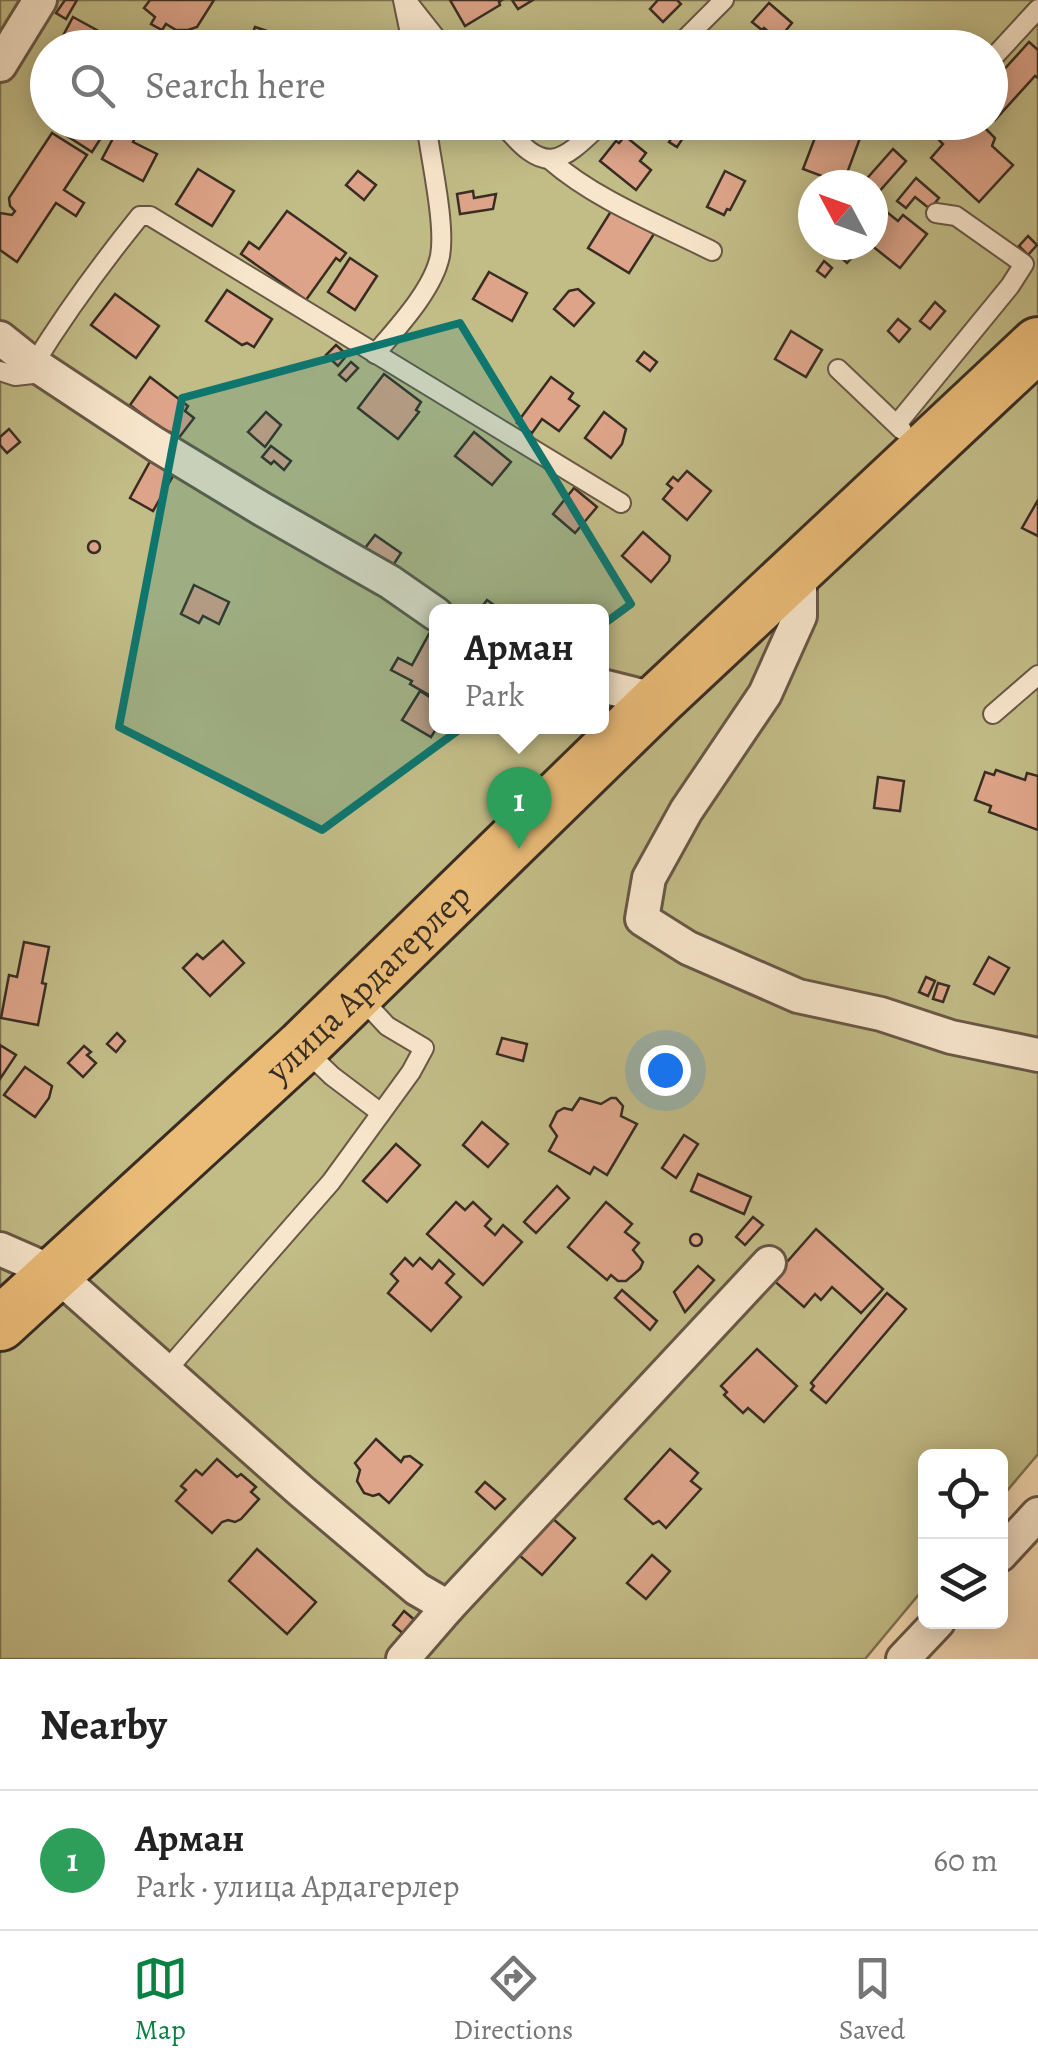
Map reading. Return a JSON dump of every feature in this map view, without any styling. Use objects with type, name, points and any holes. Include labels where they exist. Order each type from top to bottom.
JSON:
[{"type":"main road","name":"улица Ардагерлер","points":[[0,1324],[302,1047],[658,700],[800,568],[909,439],[1038,345]]},
{"type":"street","points":[[0,66],[40,0]]},
{"type":"street","points":[[0,338],[170,453],[390,582],[429,609]]},
{"type":"street","points":[[800,568],[800,616],[765,694],[686,811],[649,878],[642,919],[688,948],[798,996],[881,1014],[951,1037],[1038,1055]]},
{"type":"street","points":[[609,688],[658,700]]},
{"type":"street","points":[[0,1249],[55,1272],[416,1589],[448,1607]]},
{"type":"street","points":[[403,1659],[769,1263]]},
{"type":"street","points":[[1008,1546],[1038,1514]]},
{"type":"street","points":[[903,1659],[931,1629]]},
{"type":"lane","points":[[404,0],[410,30]]},
{"type":"lane","points":[[404,0],[429,30]]},
{"type":"lane","points":[[694,30],[724,0]]},
{"type":"lane","points":[[1008,40],[1038,8]]},
{"type":"lane","points":[[375,354],[425,290],[440,257],[440,225],[428,140]]},
{"type":"lane","points":[[518,140],[530,153],[550,160],[614,201],[712,251]]},
{"type":"lane","points":[[550,160],[568,155],[584,140]]},
{"type":"lane","points":[[838,370],[909,439],[1024,264],[956,216],[936,213]]},
{"type":"lane","points":[[0,370],[15,376],[40,368],[60,322],[140,216],[150,216],[622,502]]},
{"type":"lane","points":[[993,714],[1038,675]]},
{"type":"lane","points":[[166,1371],[331,1182],[411,1072],[424,1048],[386,1026],[357,994]]},
{"type":"lane","points":[[302,1047],[332,1076],[382,1113]]},
{"type":"highlighted area","points":[[460,323],[631,604],[322,830],[119,727],[182,398]]},
{"type":"shaded area","points":[[0,0],[1038,0],[1038,1454],[1008,1490],[1008,1449],[918,1449],[918,1595],[865,1659],[0,1659]]},
{"type":"building","points":[[65,0],[77,0],[66,19],[56,13]]},
{"type":"building","points":[[150,0],[214,0],[197,27],[176,30],[166,24],[162,30],[151,24],[155,17],[144,8]]},
{"type":"building","points":[[450,0],[502,0],[465,26]]},
{"type":"building","points":[[512,0],[533,0],[518,9]]},
{"type":"building","points":[[658,0],[677,0],[681,4],[663,22],[650,9]]},
{"type":"building","points":[[769,3],[792,23],[786,30],[762,30],[752,22]]},
{"type":"building","points":[[73,17],[97,30],[66,30]]},
{"type":"building","points":[[1029,42],[1038,50],[1038,78],[1035,76],[1008,106],[1008,65]]},
{"type":"building","points":[[47,140],[63,140],[87,155],[64,190],[84,203],[76,216],[56,203],[17,262],[0,250],[0,213],[12,215],[15,211],[9,198]]},
{"type":"building","points":[[73,140],[100,140],[92,152]]},
{"type":"building","points":[[112,140],[134,140],[157,154],[143,181],[102,159]]},
{"type":"building","points":[[630,140],[646,153],[640,161],[651,170],[636,190],[600,161],[616,141]]},
{"type":"building","points":[[814,140],[859,140],[848,170],[806,170]]},
{"type":"building","points":[[939,140],[994,140],[992,146],[1013,165],[979,202],[931,158],[943,144]]},
{"type":"building","points":[[893,149],[906,161],[888,181],[888,170],[874,170]]},
{"type":"building","points":[[198,169],[234,191],[212,226],[176,204]]},
{"type":"building","points":[[358,171],[376,185],[364,200],[346,185]]},
{"type":"building","points":[[725,171],[745,181],[724,215],[707,207]]},
{"type":"building","points":[[916,178],[939,198],[930,209],[915,197],[906,208],[897,201]]},
{"type":"building","points":[[473,191],[474,198],[496,194],[493,209],[460,214],[457,194]]},
{"type":"building","points":[[613,208],[654,234],[629,273],[588,248]]},
{"type":"building","points":[[287,211],[346,253],[340,261],[336,258],[306,300],[241,254],[249,242],[259,249]]},
{"type":"building","points":[[888,213],[898,221],[903,215],[927,234],[900,268],[888,258]]},
{"type":"building","points":[[1028,236],[1037,245],[1028,255],[1019,246]]},
{"type":"building","points":[[350,258],[377,276],[355,310],[328,292]]},
{"type":"building","points":[[824,261],[832,268],[825,277],[817,271]]},
{"type":"building","points":[[489,272],[527,293],[512,321],[473,299]]},
{"type":"building","points":[[578,289],[594,303],[574,326],[554,309],[569,291]]},
{"type":"building","points":[[227,290],[272,319],[254,347],[242,345],[206,321]]},
{"type":"building","points":[[115,294],[159,326],[136,358],[91,325]]},
{"type":"building","points":[[935,302],[945,311],[930,329],[920,321]]},
{"type":"building","points":[[898,319],[910,329],[899,342],[888,331]]},
{"type":"building","points":[[791,331],[822,350],[806,377],[775,359]]},
{"type":"building","points":[[336,345],[347,355],[338,366],[326,355]]},
{"type":"building","points":[[644,352],[657,362],[650,371],[637,361]]},
{"type":"building","points":[[351,362],[358,368],[346,381],[339,375]]},
{"type":"building","points":[[384,374],[421,402],[416,410],[419,412],[398,439],[358,408]]},
{"type":"building","points":[[150,377],[188,406],[185,411],[194,418],[178,439],[130,405]]},
{"type":"building","points":[[551,377],[573,393],[569,399],[579,406],[559,431],[542,419],[532,433],[517,423]]},
{"type":"building","points":[[266,412],[281,425],[265,447],[248,432]]},
{"type":"building","points":[[604,412],[626,429],[622,444],[611,458],[585,438]]},
{"type":"building","points":[[9,429],[20,442],[7,453],[0,445],[0,437]]},
{"type":"building","points":[[474,432],[511,462],[492,485],[455,456]]},
{"type":"building","points":[[271,446],[291,461],[284,470],[262,457]]},
{"type":"building","points":[[153,456],[177,469],[153,511],[130,498]]},
{"type":"building","points":[[687,471],[711,491],[687,520],[663,499],[672,488],[667,484],[673,477],[678,481]]},
{"type":"building","points":[[574,488],[597,507],[575,533],[553,514]]},
{"type":"building","points":[[1038,500],[1038,536],[1022,528]]},
{"type":"building","points":[[643,532],[670,556],[651,582],[622,556]]},
{"type":"building","points":[[375,535],[401,553],[392,567],[362,552]]},
{"type":"building","points":[[89,542],[99,542],[99,552],[89,552]]},
{"type":"building","points":[[194,585],[229,602],[219,624],[203,616],[199,623],[181,614]]},
{"type":"building","points":[[429,634],[429,695],[391,670],[398,658],[412,665]]},
{"type":"building","points":[[420,691],[429,697],[431,737],[402,720]]},
{"type":"building","points":[[996,770],[1025,780],[1027,773],[1038,776],[1038,830],[989,812],[991,806],[975,800],[985,772],[994,775]]},
{"type":"building","points":[[878,777],[904,781],[900,811],[874,808]]},
{"type":"building","points":[[223,941],[244,963],[210,996],[183,968],[197,954],[203,959]]},
{"type":"building","points":[[24,942],[49,947],[38,1025],[1,1018],[9,975],[17,977]]},
{"type":"building","points":[[989,957],[1009,968],[994,994],[974,984]]},
{"type":"building","points":[[926,977],[935,981],[928,996],[919,992]]},
{"type":"building","points":[[938,983],[949,986],[943,1002],[933,999]]},
{"type":"building","points":[[117,1033],[125,1041],[116,1052],[107,1044]]},
{"type":"building","points":[[502,1038],[527,1044],[523,1061],[497,1054]]},
{"type":"building","points":[[0,1045],[16,1055],[0,1079]]},
{"type":"building","points":[[84,1046],[96,1063],[83,1077],[68,1063]]},
{"type":"building","points":[[25,1067],[52,1086],[49,1098],[35,1117],[4,1095]]},
{"type":"building","points":[[580,1098],[601,1104],[616,1098],[623,1106],[621,1116],[637,1124],[607,1175],[594,1167],[590,1174],[549,1151],[557,1136],[550,1126],[557,1112],[564,1108],[572,1110]]},
{"type":"building","points":[[482,1122],[508,1144],[488,1167],[463,1145]]},
{"type":"building","points":[[684,1135],[698,1144],[676,1178],[662,1168]]},
{"type":"building","points":[[396,1144],[420,1165],[387,1202],[363,1181]]},
{"type":"building","points":[[698,1174],[751,1197],[744,1214],[691,1191]]},
{"type":"building","points":[[557,1186],[569,1198],[536,1233],[524,1222]]},
{"type":"building","points":[[456,1202],[465,1210],[473,1202],[491,1219],[485,1226],[495,1235],[503,1225],[522,1242],[483,1285],[427,1234]]},
{"type":"building","points":[[606,1202],[632,1224],[625,1232],[639,1243],[633,1250],[643,1262],[626,1281],[611,1275],[607,1280],[568,1247]]},
{"type":"building","points":[[753,1217],[763,1225],[745,1245],[736,1237]]},
{"type":"building","points":[[816,1229],[883,1289],[861,1313],[832,1287],[821,1300],[815,1294],[804,1307],[772,1279]]},
{"type":"building","points":[[696,1234],[702,1240],[696,1246],[690,1240]]},
{"type":"building","points":[[405,1258],[413,1266],[420,1258],[432,1269],[439,1260],[454,1274],[446,1283],[461,1297],[431,1331],[388,1293],[398,1281],[391,1274]]},
{"type":"building","points":[[698,1266],[714,1280],[685,1312],[674,1292]]},
{"type":"building","points":[[622,1290],[657,1321],[650,1330],[615,1298]]},
{"type":"building","points":[[887,1293],[906,1309],[826,1403],[811,1390],[811,1383]]},
{"type":"building","points":[[757,1349],[797,1386],[764,1422],[748,1408],[743,1413],[724,1395],[727,1392],[721,1386]]},
{"type":"building","points":[[376,1439],[401,1462],[410,1456],[422,1465],[389,1503],[379,1494],[364,1493],[357,1481],[360,1470],[355,1463]]},
{"type":"building","points":[[670,1449],[698,1473],[691,1481],[701,1489],[666,1528],[659,1521],[653,1524],[625,1499]]},
{"type":"building","points":[[217,1459],[256,1487],[251,1492],[259,1499],[241,1519],[222,1522],[212,1533],[176,1501],[186,1490],[181,1486],[196,1470],[202,1475]]},
{"type":"building","points":[[485,1482],[505,1499],[495,1509],[476,1492]]},
{"type":"building","points":[[552,1518],[575,1538],[542,1575],[519,1555]]},
{"type":"building","points":[[257,1549],[316,1602],[287,1634],[229,1581]]},
{"type":"building","points":[[652,1555],[670,1571],[646,1599],[627,1583]]},
{"type":"building","points":[[404,1611],[417,1622],[406,1636],[393,1625]]},
{"type":"place","name":"Арман","points":[[519,849]]}]
